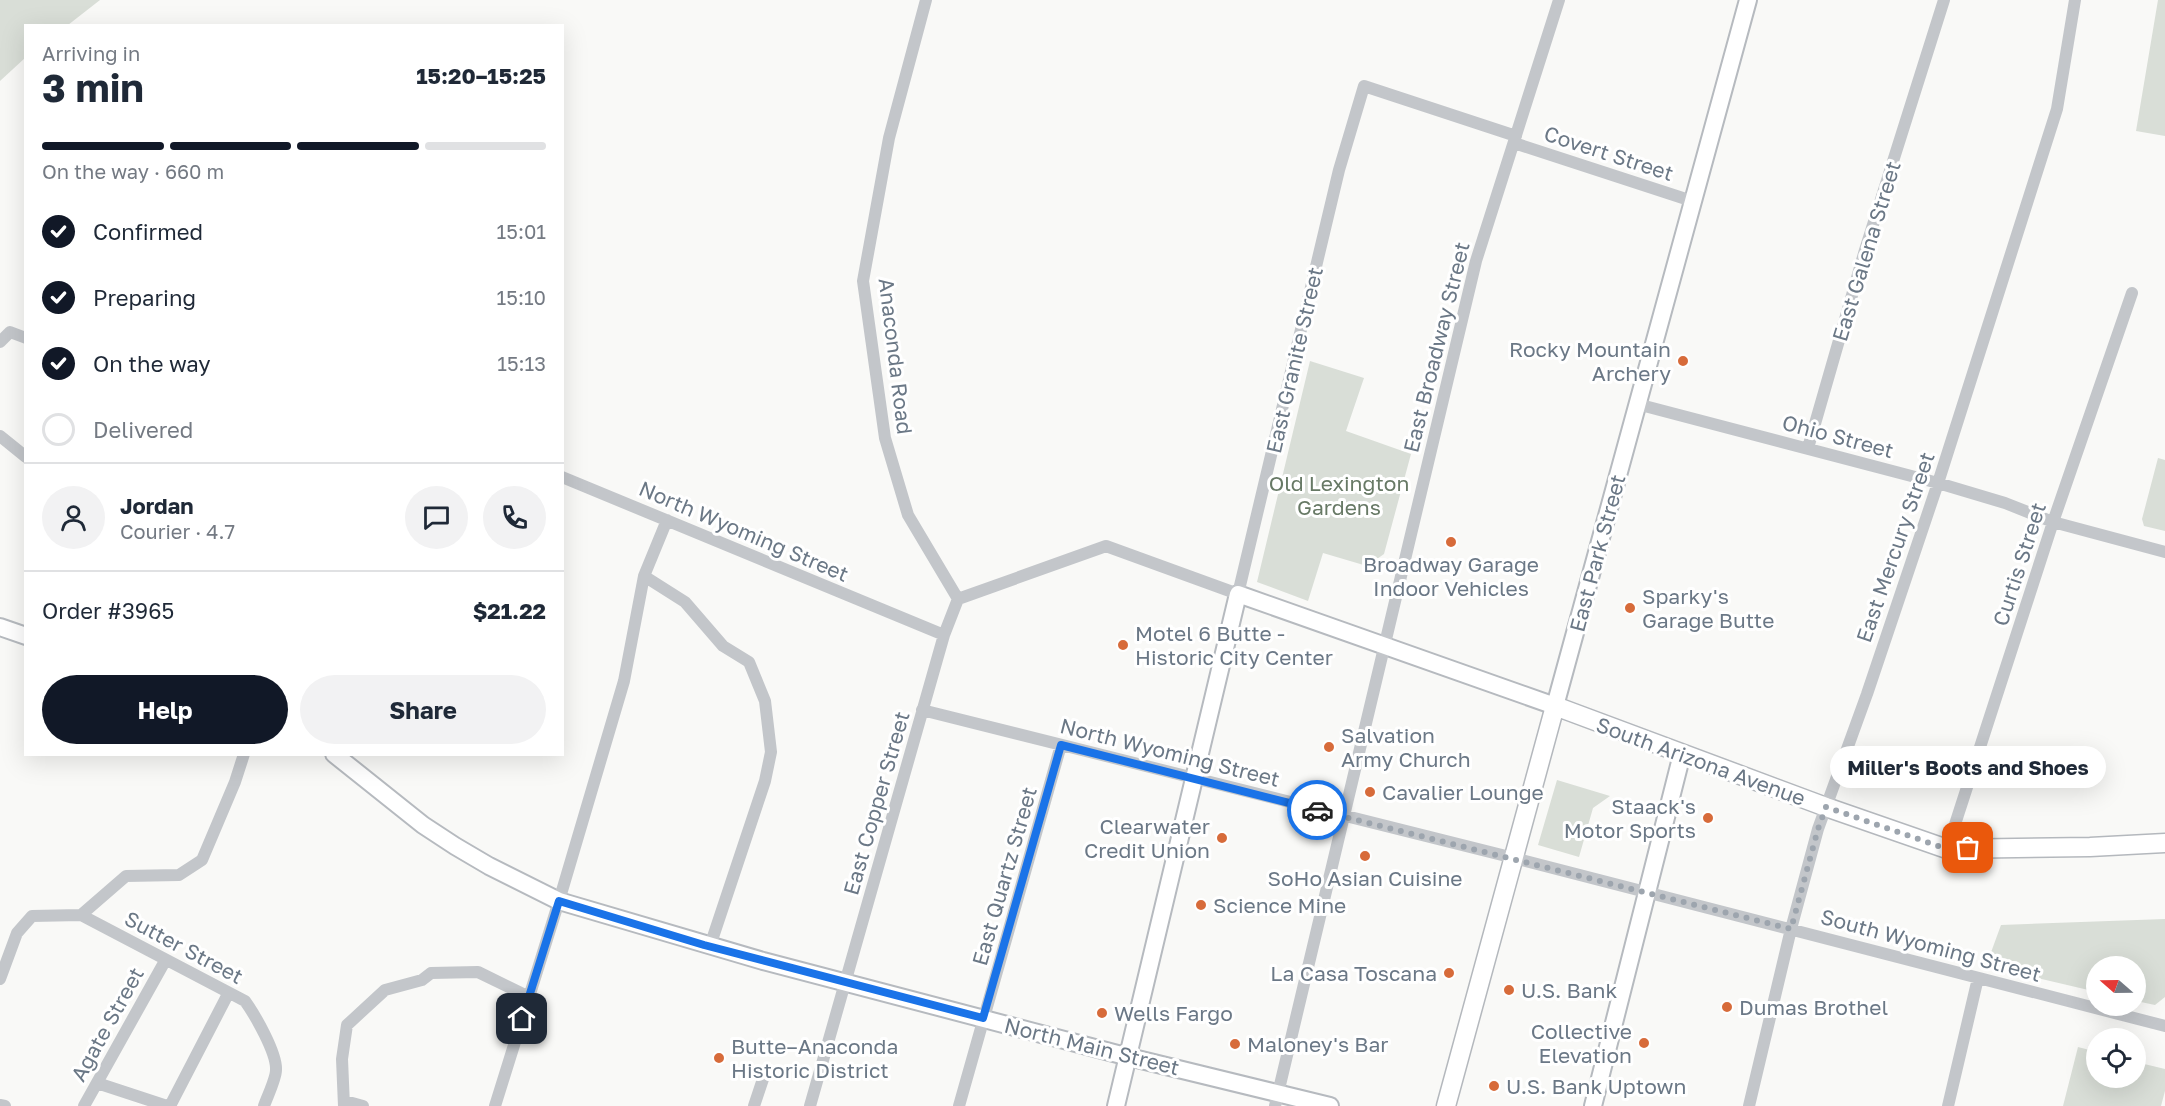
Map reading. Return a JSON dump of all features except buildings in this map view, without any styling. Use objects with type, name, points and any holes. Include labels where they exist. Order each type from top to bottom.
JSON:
[{"type":"main road","name":"East Park Street","points":[[1446,1106],[1748,0]]},
{"type":"main road","points":[[1238,594],[1555,706]]},
{"type":"main road","name":"East Granite Street","points":[[1116,1106],[1238,594]]},
{"type":"main road","points":[[0,627],[24,635]]},
{"type":"main road","name":"South Arizona Avenue","points":[[1555,706],[1826,807],[1947,849],[2090,847],[2165,843]]},
{"type":"main road","points":[[1593,1106],[1682,754]]},
{"type":"main road","name":"North Main Street","points":[[337,756],[423,825],[455,846],[559,901],[710,946],[1129,1057],[1277,1099],[1330,1106]]},
{"type":"street","name":"Anaconda Road","points":[[926,0],[889,138],[863,281],[885,438],[908,515],[958,599]]},
{"type":"street","name":"East Broadway Street","points":[[1277,1099],[1476,261],[1559,0]]},
{"type":"street","name":"East Galena Street","points":[[1808,448],[1865,250],[1944,0]]},
{"type":"street","name":"East Mercury Street","points":[[1749,1106],[1815,839],[1938,483],[2057,109],[2075,0]]},
{"type":"street","name":"Covert Street","points":[[1364,86],[1692,201]]},
{"type":"street","name":"East Granite Street","points":[[1238,594],[1339,170],[1364,86]]},
{"type":"street","name":"Curtis Street","points":[[1947,849],[2053,522],[2132,293]]},
{"type":"street","points":[[0,342],[10,332],[24,337]]},
{"type":"street","name":"Ohio Street","points":[[1637,404],[1938,483],[2005,503],[2053,522],[2165,552]]},
{"type":"street","points":[[0,436],[24,455]]},
{"type":"street","name":"North Wyoming Street","points":[[564,478],[944,635]]},
{"type":"street","points":[[495,1106],[624,681],[644,576],[667,520]]},
{"type":"street","points":[[958,599],[1106,546],[1238,594]]},
{"type":"street","points":[[644,576],[685,602],[723,646],[749,662],[765,701],[771,752],[710,946]]},
{"type":"street","name":"East Copper Street","points":[[810,1106],[922,710],[944,635],[958,599]]},
{"type":"street","name":"North Wyoming Street","points":[[922,710],[1514,858]]},
{"type":"street","name":"East Quartz Street","points":[[959,1106],[1061,745]]},
{"type":"street","points":[[81,915],[126,876],[179,875],[202,860],[235,782],[243,756]]},
{"type":"street","name":"South Wyoming Street","points":[[1514,858],[2165,1026]]},
{"type":"street","name":"Sutter Street","points":[[0,979],[17,933],[32,916],[81,915],[245,1001],[268,1040],[276,1070],[264,1106]]},
{"type":"street","name":"Agate Street","points":[[84,1106],[165,961]]},
{"type":"street","points":[[363,1106],[344,1104],[342,1059],[347,1025],[385,990],[422,980],[431,973],[478,972],[529,998]]},
{"type":"street","points":[[1948,1106],[1978,978]]},
{"type":"street","points":[[97,1083],[169,1106],[228,994]]},
{"type":"street","points":[[754,1106],[765,1073]]},
{"type":"street","points":[[0,1104],[5,1106]]},
{"type":"green space","points":[[0,0],[100,0],[69,24],[24,24],[24,59],[0,81]]},
{"type":"green space","points":[[2158,0],[2165,0],[2165,136],[2136,131]]},
{"type":"green space","name":"Old Lexington Gardens","points":[[1310,361],[1364,378],[1346,431],[1411,454],[1384,554],[1367,566],[1323,553],[1308,601],[1257,582]]},
{"type":"green space","points":[[2158,458],[2165,460],[2165,531],[2144,526],[2142,519]]},
{"type":"green space","points":[[1557,780],[1610,796],[1593,808],[1579,857],[1538,845]]},
{"type":"green space","points":[[2165,919],[2165,997],[2155,1005],[2146,1003],[2146,956],[2086,956],[2086,989],[1986,966],[2001,925]]},
{"type":"green space","points":[[2078,1047],[2086,1049],[2086,1088],[2146,1088],[2146,1064],[2165,1069],[2165,1091],[2161,1106],[2063,1106]]},
{"type":"way so far","points":[[1317,810],[1791,929],[1808,861],[1826,807],[1947,849],[1968,848]]},
{"type":"place","name":"Rocky Mountain Archery","points":[[1683,361]]},
{"type":"place","name":"Broadway Garage Indoor Vehicles","points":[[1451,542]]},
{"type":"place","name":"Sparky's Garage Butte","points":[[1630,608]]},
{"type":"place","name":"Motel 6 Butte - Historic City Center","points":[[1123,645]]},
{"type":"place","name":"Salvation Army Church","points":[[1329,747]]},
{"type":"place","name":"Cavalier Lounge","points":[[1370,792]]},
{"type":"place","name":"Staack's Motor Sports","points":[[1708,818]]},
{"type":"place","name":"Clearwater Credit Union","points":[[1222,838]]},
{"type":"place","name":"Miller's Boots and Shoes","points":[[1968,848]]},
{"type":"place","name":"SoHo Asian Cuisine","points":[[1365,856]]},
{"type":"place","name":"Science Mine","points":[[1201,905]]},
{"type":"place","name":"La Casa Toscana","points":[[1449,973]]},
{"type":"place","name":"U.S. Bank","points":[[1509,990]]},
{"type":"place","name":"Dumas Brothel","points":[[1727,1007]]},
{"type":"place","name":"Wells Fargo","points":[[1102,1013]]},
{"type":"place","name":"Collective Elevation","points":[[1644,1043]]},
{"type":"place","name":"Maloney's Bar","points":[[1235,1044]]},
{"type":"place","name":"Butte–Anaconda Historic District","points":[[719,1058]]},
{"type":"place","name":"U.S. Bank Uptown","points":[[1494,1086]]},
{"type":"route","points":[[522,1019],[559,901],[704,945],[983,1018],[1061,745],[1317,810]]}]
